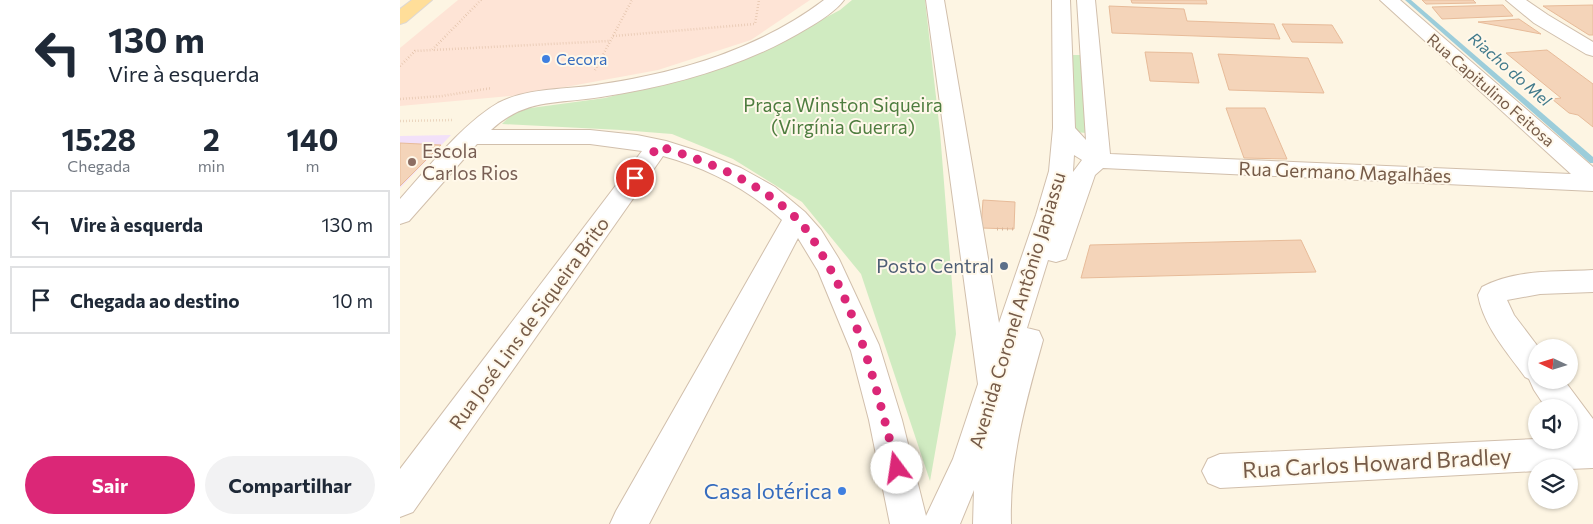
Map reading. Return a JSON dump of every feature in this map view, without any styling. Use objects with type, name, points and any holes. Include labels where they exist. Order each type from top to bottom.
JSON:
[{"type":"main road","points":[[400,18],[423,0]]},
{"type":"street","points":[[400,215],[470,137],[491,118],[509,106],[645,82],[737,57],[762,46],[819,14],[835,0]]},
{"type":"street","points":[[935,0],[994,386]]},
{"type":"street","name":"Avenida Coronel Antônio Japiassu","points":[[941,524],[969,462],[1044,230],[1061,171],[1064,128],[1061,0]]},
{"type":"street","points":[[1086,0],[1098,160]]},
{"type":"street","name":"Rua Capitulino Feitosa","points":[[1389,0],[1593,181]]},
{"type":"street","points":[[1515,0],[1541,20],[1588,45]]},
{"type":"street","points":[[1063,45],[1090,46]]},
{"type":"street","points":[[1064,128],[1073,143],[1098,160]]},
{"type":"street","points":[[470,137],[567,137],[615,140],[658,146],[704,161],[736,175],[765,192],[796,218],[816,245],[835,278],[868,358],[897,468],[909,524]]},
{"type":"street","name":"Rua José Lins de Siqueira Brito","points":[[400,499],[658,146]]},
{"type":"street","points":[[992,524],[993,472],[1008,406],[1053,260],[1083,175],[1089,166],[1098,160]]},
{"type":"street","name":"Rua Germano Magalhães","points":[[1098,160],[1130,163],[1593,181]]},
{"type":"street","points":[[629,524],[796,218]]},
{"type":"street","points":[[1528,357],[1500,318],[1493,305],[1492,295],[1497,290],[1517,286],[1593,281]]},
{"type":"street","points":[[1578,425],[1593,446]]},
{"type":"street","name":"Rua Carlos Howard Bradley","points":[[1220,472],[1593,452]]},
{"type":"path","points":[[432,50],[481,0]]},
{"type":"path","points":[[584,93],[609,41],[632,0]]},
{"type":"path","points":[[613,36],[755,24],[759,0]]},
{"type":"path","points":[[400,66],[415,52],[609,41]]},
{"type":"path","points":[[400,121],[491,118]]},
{"type":"path","points":[[969,228],[1044,230]]},
{"type":"shaded area","name":"Cecora","points":[[458,0],[810,0],[751,40],[658,70],[522,95],[400,106],[400,48]]},
{"type":"shaded area","name":"Escola Carlos Rios","points":[[451,135],[400,188],[400,136]]},
{"type":"green space","name":"Praça Winston Siqueira (Virgínia Guerra)","points":[[852,0],[925,0],[940,132],[956,334],[930,481],[861,274],[802,202],[733,159],[672,134],[502,124],[516,110],[605,98],[700,74],[755,55],[840,10]]},
{"type":"green space","points":[[1070,55],[1080,55],[1086,133],[1075,132]]},
{"type":"building","points":[[1131,0],[1206,0],[1207,4],[1132,3]]},
{"type":"building","points":[[1422,0],[1473,0],[1476,3],[1426,4]]},
{"type":"building","points":[[1503,5],[1513,16],[1442,19],[1432,7]]},
{"type":"building","points":[[1593,5],[1593,35],[1589,35],[1543,6]]},
{"type":"building","points":[[1109,6],[1184,9],[1187,21],[1274,24],[1280,39],[1112,33]]},
{"type":"building","points":[[1519,19],[1541,34],[1478,22]]},
{"type":"building","points":[[1282,24],[1332,25],[1343,43],[1292,42]]},
{"type":"building","points":[[1547,50],[1593,84],[1593,127],[1578,115],[1569,113],[1552,99],[1561,98],[1506,53]]},
{"type":"building","points":[[1145,52],[1192,53],[1199,83],[1150,81]]},
{"type":"building","points":[[1218,54],[1308,58],[1324,93],[1229,90]]},
{"type":"building","points":[[1226,108],[1265,108],[1287,159],[1244,158]]},
{"type":"building","name":"Escola Carlos Rios","points":[[400,143],[441,145],[400,186]]},
{"type":"building","points":[[983,200],[1015,202],[1014,229],[981,228]]},
{"type":"building","points":[[1301,240],[1316,272],[1081,278],[1090,245]]},
{"type":"waterway","name":"Riacho do Mel","points":[[1408,0],[1593,161]]},
{"type":"place","name":"Cecora","points":[[546,59]]},
{"type":"place","name":"Escola Carlos Rios","points":[[412,162]]},
{"type":"place","name":"Posto Central","points":[[1004,266]]},
{"type":"place","name":"Casa lotérica","points":[[842,491]]},
{"type":"route","points":[[635,178],[658,146],[704,161],[736,175],[765,192],[796,218],[816,245],[835,278],[868,358],[897,468]]}]
